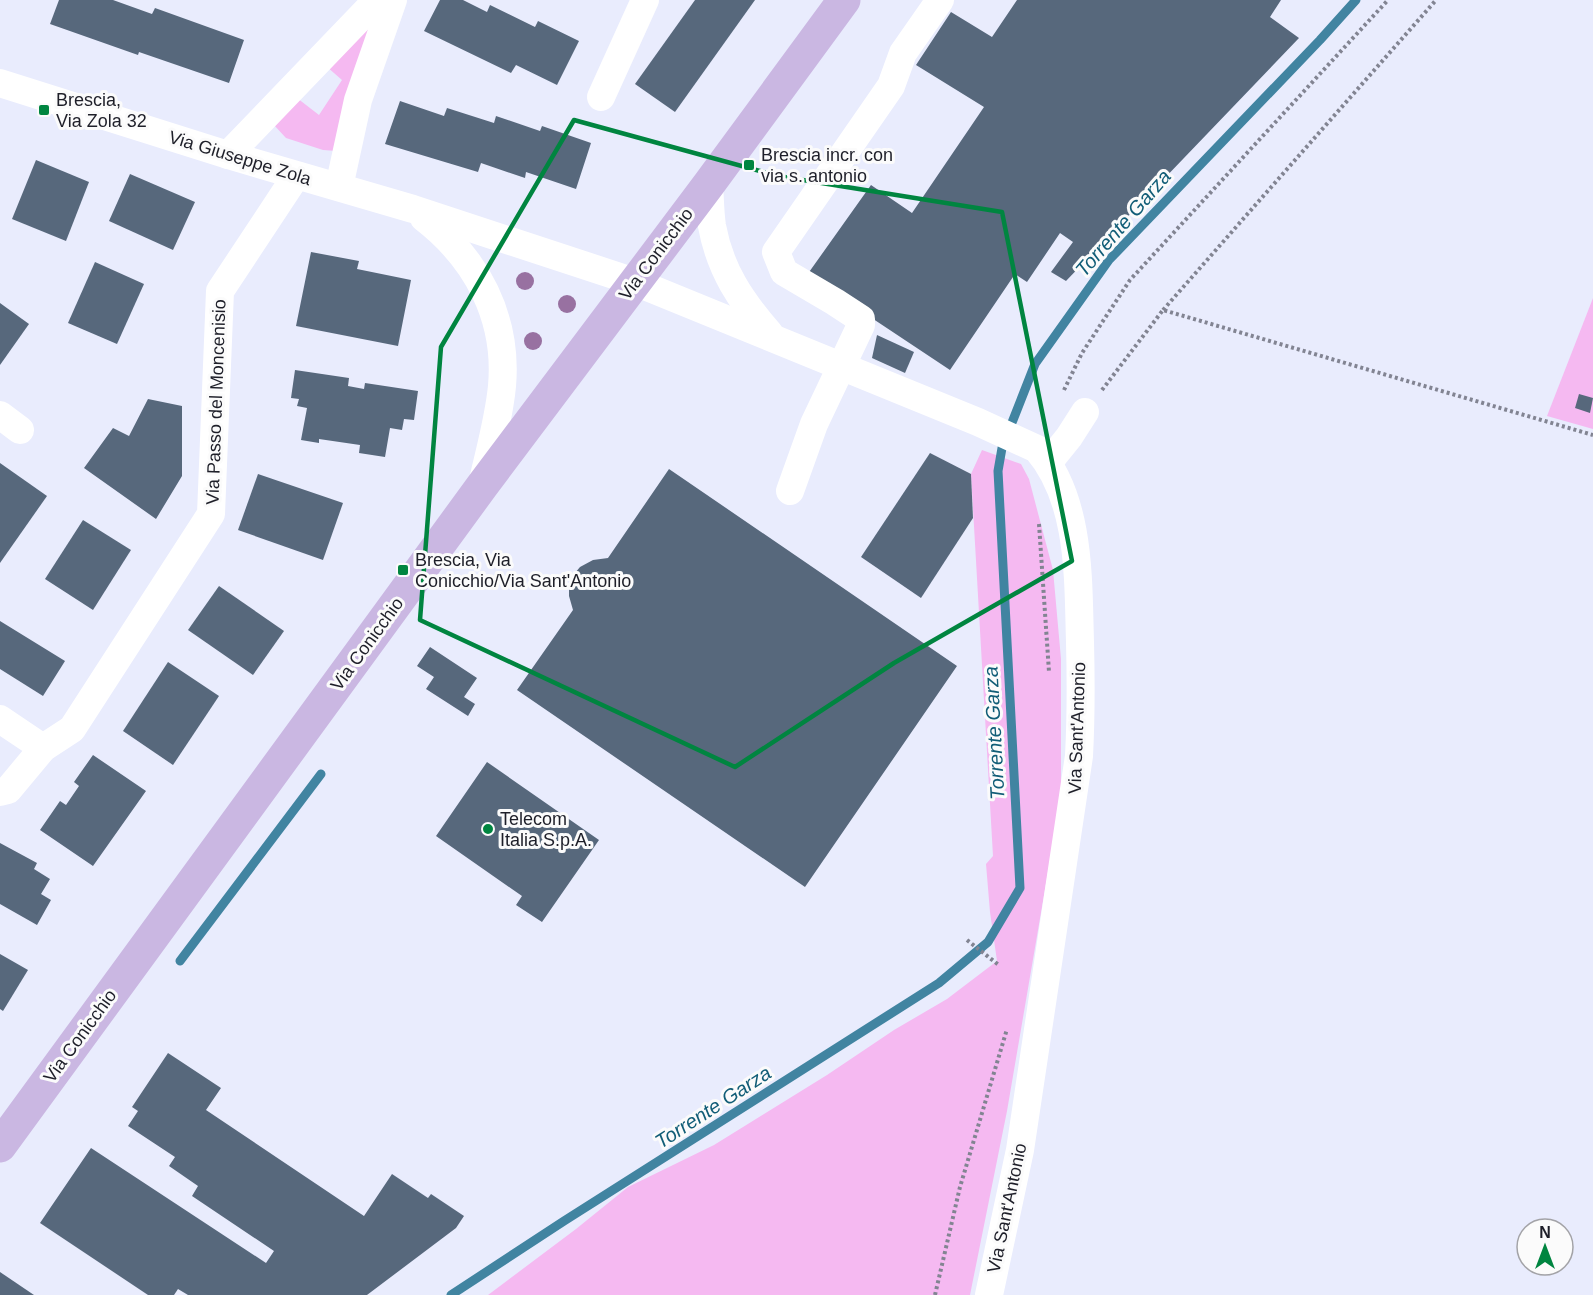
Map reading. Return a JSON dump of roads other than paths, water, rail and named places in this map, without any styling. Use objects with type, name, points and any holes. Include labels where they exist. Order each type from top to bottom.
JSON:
[{"type":"main road","name":"Via Conicchio","points":[[0,1146],[482,486],[844,0]]},
{"type":"street","points":[[228,155],[377,0]]},
{"type":"street","points":[[339,187],[358,100],[393,0]]},
{"type":"street","points":[[601,98],[645,0]]},
{"type":"street","points":[[790,491],[814,424],[861,325],[861,319],[784,272],[776,252],[891,86],[903,53],[940,0]]},
{"type":"street","name":"Via Giuseppe Zola","points":[[0,83],[296,176],[413,209],[635,282]]},
{"type":"street","name":"Via Passo del Moncenisio","points":[[0,792],[8,790],[44,748],[72,729],[211,514],[220,291],[296,176]]},
{"type":"street","points":[[709,184],[712,226],[724,268],[744,305],[772,337]]},
{"type":"street","name":"Via Giuseppe Zola","points":[[413,209],[441,231],[465,256],[483,286],[496,318],[502,352],[502,386],[482,486]]},
{"type":"street","points":[[635,282],[978,422],[1043,456],[1069,437],[1085,412]]},
{"type":"street","name":"Via Sant'Antonio","points":[[989,1295],[1020,1150],[1079,756],[1081,712],[1076,565],[1067,508],[1043,456]]},
{"type":"street","points":[[0,719],[44,748]]},
{"type":"waterway","name":"Torrente Garza","points":[[451,1295],[939,983],[988,942],[1020,888],[998,471],[1002,448],[1035,364],[1109,260],[1356,0]]},
{"type":"waterway","points":[[180,961],[321,774]]},
{"type":"place","name":"Brescia, Via Zola 32","points":[[44,110]]},
{"type":"place","name":"Brescia incr. con via s. antonio","points":[[749,165]]},
{"type":"place","name":"Brescia, Via Conicchio/Via Sant'Antonio","points":[[403,570]]},
{"type":"place","name":"Telecom Italia S.p.A.","points":[[488,829]]}]
